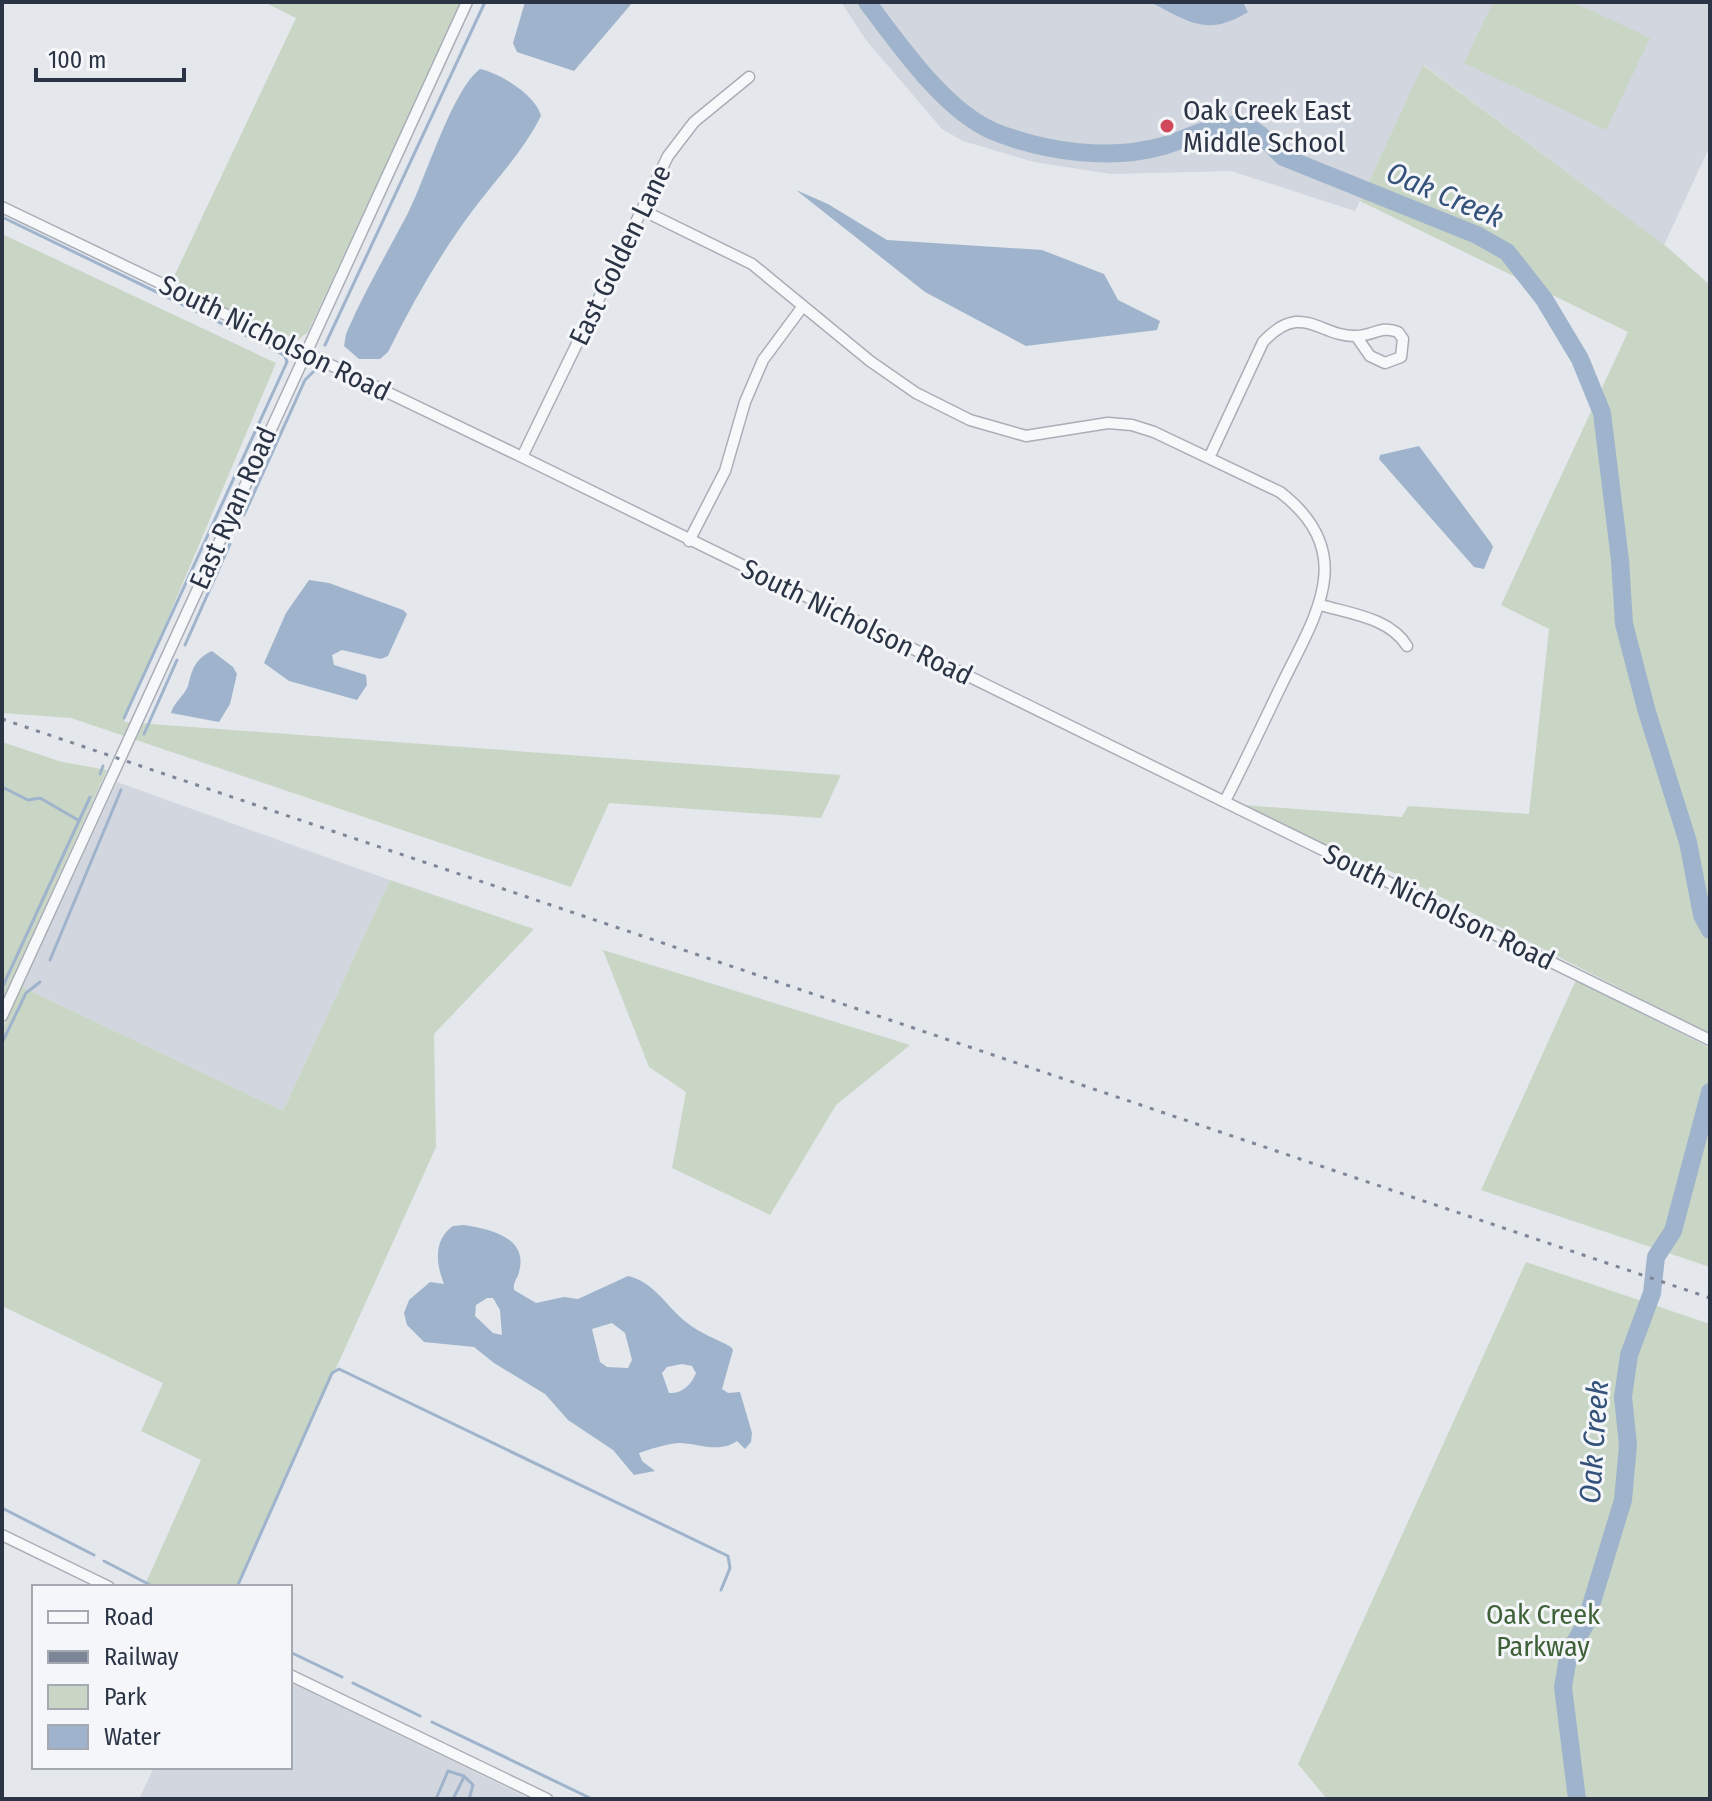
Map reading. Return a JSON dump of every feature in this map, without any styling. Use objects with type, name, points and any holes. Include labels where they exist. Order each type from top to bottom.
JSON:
[{"type":"street","name":"East Ryan Road","points":[[2,1016],[467,2]]},
{"type":"street","name":"East Golden Lane","points":[[522,457],[668,156],[694,122],[749,77]]},
{"type":"street","name":"South Nicholson Road","points":[[2,207],[522,457],[1710,1040]]},
{"type":"street","points":[[642,210],[752,264],[916,393],[970,420],[1026,436],[1108,423],[1132,425],[1280,492],[1297,505],[1318,538],[1323,558],[1321,605],[1225,801]]},
{"type":"street","points":[[689,541],[725,471],[745,402],[763,360],[803,306]]},
{"type":"street","points":[[1209,458],[1263,342],[1275,330],[1302,322],[1356,336],[1389,328],[1398,332],[1404,349],[1401,357],[1385,363],[1370,356],[1356,336]]},
{"type":"street","points":[[1321,605],[1381,623],[1401,636],[1407,646]]},
{"type":"street","points":[[2,1535],[105,1585]]},
{"type":"street","points":[[292,1676],[547,1799]]},
{"type":"shaded area","name":"Oak Creek East Middle School","points":[[841,2],[1710,2],[1710,146],[1664,245],[1424,65],[1355,211],[1231,171],[1111,174],[1034,162],[963,141],[942,129],[866,40]]},
{"type":"shaded area","points":[[117,782],[390,880],[283,1111],[22,987]]},
{"type":"shaded area","points":[[292,1683],[530,1799],[139,1799],[153,1769],[292,1769]]},
{"type":"green space","points":[[264,2],[462,2],[308,332],[298,340],[171,283],[296,18]]},
{"type":"green space","points":[[1493,2],[1573,2],[1650,38],[1606,130],[1464,63]]},
{"type":"green space","points":[[1423,65],[1667,247],[1710,285],[1710,1034],[1380,866],[1375,876],[1241,811],[1244,805],[1402,817],[1408,806],[1529,814],[1549,629],[1501,605],[1628,332],[1360,201]]},
{"type":"green space","points":[[2,234],[276,363],[124,722],[841,775],[821,818],[609,803],[571,887],[71,718],[2,713]]},
{"type":"green space","points":[[2,742],[62,762],[107,770],[2,1002]]},
{"type":"green space","points":[[390,880],[534,929],[434,1034],[436,1147],[238,1585],[145,1585],[201,1460],[141,1431],[163,1383],[2,1306],[2,1030],[22,987],[283,1111]]},
{"type":"green space","points":[[603,950],[910,1045],[836,1105],[770,1215],[672,1168],[686,1092],[649,1067]]},
{"type":"green space","points":[[1576,980],[1710,1048],[1710,1267],[1481,1190]]},
{"type":"green space","name":"Oak Creek Parkway","points":[[1526,1262],[1710,1324],[1710,1799],[1327,1799],[1298,1764]]},
{"type":"water","points":[[525,2],[633,2],[574,71],[517,52],[513,43]]},
{"type":"water","points":[[1243,2],[1248,12],[1234,20],[1210,25],[1188,21],[1152,3]]},
{"type":"water","points":[[480,69],[516,86],[533,101],[541,116],[518,153],[449,244],[388,352],[380,359],[359,359],[344,346],[346,334],[408,213],[459,95]]},
{"type":"water","points":[[796,190],[828,204],[887,240],[1042,250],[1104,274],[1118,300],[1160,321],[1157,330],[1026,346],[925,292]]},
{"type":"water","points":[[1419,446],[1491,543],[1493,547],[1484,569],[1474,567],[1379,459],[1380,455]]},
{"type":"water","points":[[309,580],[329,583],[407,614],[388,656],[381,659],[342,650],[332,655],[334,665],[366,675],[367,685],[357,700],[289,681],[264,663],[286,613]]},
{"type":"water","points":[[212,651],[233,667],[237,674],[230,704],[219,722],[171,713],[186,690],[198,662]]},
{"type":"water","points":[[453,1226],[485,1229],[513,1243],[521,1260],[514,1290],[536,1303],[564,1297],[578,1299],[628,1276],[645,1283],[692,1326],[733,1350],[722,1389],[728,1393],[740,1392],[752,1433],[751,1442],[745,1449],[737,1441],[723,1447],[678,1443],[653,1448],[639,1453],[642,1461],[655,1471],[634,1475],[613,1450],[568,1420],[545,1394],[474,1347],[424,1342],[407,1325],[404,1313],[409,1300],[430,1282],[444,1284],[439,1268],[439,1245]],"holes":[[[493,1298],[500,1310],[502,1335],[493,1333],[475,1316],[476,1305]],[[612,1323],[625,1333],[632,1360],[628,1368],[607,1367],[600,1362],[592,1329]],[[692,1366],[696,1373],[686,1388],[669,1393],[662,1373],[667,1367]]]},
{"type":"waterway","points":[[325,345],[485,2]]},
{"type":"waterway","name":"Oak Creek","points":[[867,2],[941,93],[958,109],[995,132],[1057,149],[1122,153],[1163,146],[1219,126],[1246,126],[1263,137],[1283,157],[1477,235],[1507,252],[1544,299],[1580,359],[1602,413],[1620,560],[1624,624],[1647,712],[1688,842],[1702,915],[1710,930]]},
{"type":"waterway","points":[[2,217],[270,347],[285,356],[287,362],[124,718]]},
{"type":"waterway","points":[[244,515],[305,380],[314,371]]},
{"type":"waterway","points":[[185,645],[230,544]]},
{"type":"waterway","points":[[144,734],[177,660]]},
{"type":"waterway","points":[[100,774],[103,766]]},
{"type":"waterway","points":[[2,787],[28,800],[40,798],[78,820]]},
{"type":"waterway","points":[[50,960],[121,790]]},
{"type":"waterway","points":[[2,988],[90,797]]},
{"type":"waterway","points":[[2,1043],[26,993],[40,982]]},
{"type":"waterway","name":"Oak Creek","points":[[1577,1799],[1563,1687],[1569,1652],[1585,1625],[1623,1500],[1628,1445],[1623,1397],[1629,1355],[1652,1293],[1656,1257],[1673,1231],[1710,1092]]},
{"type":"waterway","points":[[238,1585],[332,1373],[339,1369],[728,1556],[730,1568],[721,1590]]},
{"type":"waterway","points":[[2,1508],[94,1555]]},
{"type":"waterway","points":[[104,1561],[150,1585]]},
{"type":"waterway","points":[[292,1653],[342,1677]]},
{"type":"waterway","points":[[353,1683],[420,1716]]},
{"type":"waterway","points":[[432,1722],[592,1799]]},
{"type":"waterway","points":[[436,1799],[448,1771],[464,1776],[473,1785],[469,1799]]},
{"type":"waterway","points":[[453,1799],[464,1777]]},
{"type":"railway","points":[[2,719],[1710,1298]]},
{"type":"place","name":"Oak Creek East Middle School","points":[[1167,126]]}]
